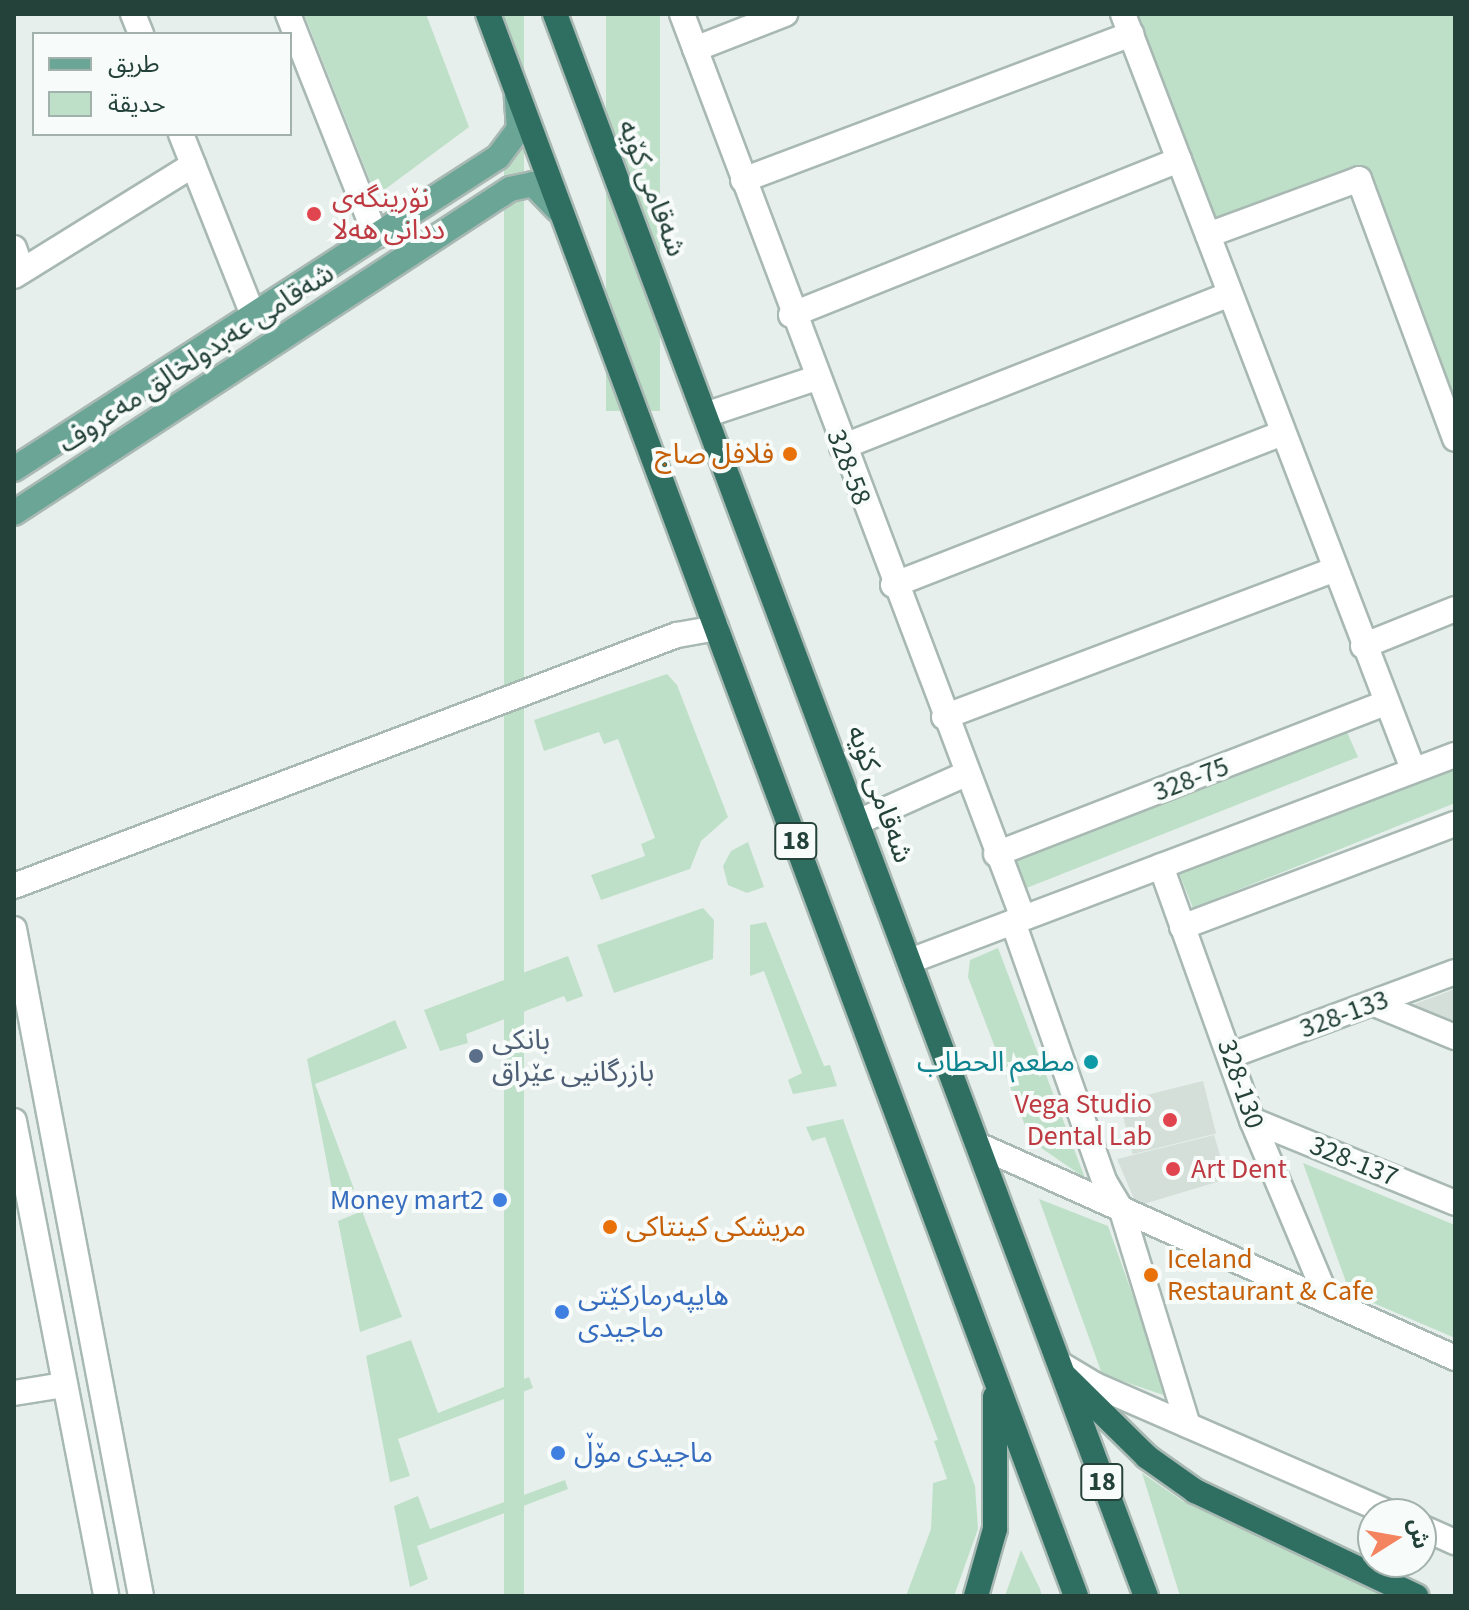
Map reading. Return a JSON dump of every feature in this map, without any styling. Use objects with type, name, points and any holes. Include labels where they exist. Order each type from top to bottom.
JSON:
[{"type":"highway","name":"18","points":[[488,14],[1076,1596]]},
{"type":"highway","name":"شەقامی کۆیە","points":[[555,14],[1146,1596]]},
{"type":"highway","points":[[1058,1365],[1147,1457],[1195,1491],[1416,1596]]},
{"type":"highway","points":[[976,1596],[989,1560],[997,1499],[992,1367]]},
{"type":"main road","name":"شەقامی عەبدولخالق مەعروف","points":[[14,469],[376,236],[513,142],[519,110],[514,87]]},
{"type":"main road","name":"شەقامی عەبدولخالق مەعروف","points":[[14,513],[521,184],[543,188],[564,221]]},
{"type":"main road","points":[[407,215],[426,244]]},
{"type":"street","points":[[288,14],[376,236]]},
{"type":"street","name":"328-58","points":[[682,14],[791,315],[996,854],[1104,1181],[1122,1211],[1188,1425]]},
{"type":"street","points":[[695,49],[785,14]]},
{"type":"street","points":[[743,180],[1127,24],[1363,646],[1413,769]]},
{"type":"street","points":[[182,136],[253,315]]},
{"type":"street","points":[[791,315],[1179,160]]},
{"type":"street","points":[[14,248],[18,274],[193,165]]},
{"type":"street","points":[[1208,235],[1359,179],[1455,439]]},
{"type":"street","points":[[842,447],[1230,294]]},
{"type":"street","points":[[705,415],[816,378]]},
{"type":"street","points":[[893,585],[1282,433]]},
{"type":"street","points":[[944,717],[1334,570]]},
{"type":"street","points":[[1363,646],[1455,609]]},
{"type":"street","points":[[14,886],[677,635],[716,628]]},
{"type":"street","name":"328-75","points":[[996,854],[1385,703]]},
{"type":"street","points":[[910,961],[1455,755]]},
{"type":"street","points":[[858,822],[966,774]]},
{"type":"street","points":[[1182,927],[1455,824]]},
{"type":"street","name":"328-130","points":[[1161,866],[1232,1055],[1252,1120],[1328,1301]]},
{"type":"street","points":[[14,929],[141,1596]]},
{"type":"street","name":"328-133","points":[[1232,1055],[1455,972]]},
{"type":"street","points":[[1372,1003],[1455,1037]]},
{"type":"street","name":"328-137","points":[[1252,1120],[1455,1203]]},
{"type":"street","points":[[14,1121],[106,1596]]},
{"type":"street","points":[[978,1145],[1455,1358]]},
{"type":"street","points":[[46,1289],[80,1282]]},
{"type":"street","points":[[1058,1365],[1357,1499]]},
{"type":"street","points":[[14,1393],[64,1385]]},
{"type":"shaded area","points":[[1455,989],[1455,1022],[1412,1005]]},
{"type":"shaded area","name":"Vega Studio Dental Lab","points":[[1203,1081],[1216,1133],[1133,1154],[1120,1102]]},
{"type":"shaded area","name":"Art Dent","points":[[1214,1135],[1227,1179],[1137,1206],[1117,1159]]},
{"type":"green space","points":[[304,14],[426,14],[469,127],[376,196]]},
{"type":"green space","points":[[504,14],[524,14],[524,1596],[504,1596]]},
{"type":"green space","points":[[606,14],[660,14],[660,411],[606,411]]},
{"type":"green space","points":[[1130,14],[1455,14],[1455,443],[1353,174],[1208,225]]},
{"type":"green space","points":[[667,674],[677,685],[728,817],[701,841],[690,869],[601,900],[591,875],[645,856],[641,844],[655,838],[618,739],[604,744],[599,732],[544,751],[534,720]]},
{"type":"green space","points":[[1347,732],[1358,757],[1024,889],[1011,853]]},
{"type":"green space","points":[[1455,767],[1455,803],[1193,908],[1177,868]]},
{"type":"green space","points":[[748,842],[764,887],[747,893],[728,885],[723,866],[731,851]]},
{"type":"green space","points":[[703,908],[714,920],[713,959],[614,993],[597,945]]},
{"type":"green space","points":[[766,922],[824,1066],[830,1065],[837,1086],[793,1094],[788,1080],[802,1073],[764,971],[750,976],[750,925]]},
{"type":"green space","points":[[998,948],[1085,1178],[1031,1141],[968,977],[970,960]]},
{"type":"green space","points":[[568,956],[583,996],[567,1002],[564,996],[466,1034],[468,1043],[440,1051],[424,1010]]},
{"type":"green space","points":[[395,1020],[407,1048],[315,1084],[354,1189],[333,1195],[307,1059]]},
{"type":"green space","points":[[843,1119],[975,1486],[978,1529],[954,1596],[906,1596],[931,1529],[933,1483],[947,1479],[934,1441],[938,1440],[825,1137],[812,1141],[806,1127]]},
{"type":"green space","points":[[1303,1163],[1455,1225],[1455,1338],[1350,1293]]},
{"type":"green space","points":[[1039,1199],[1108,1226],[1169,1397],[1102,1374]]},
{"type":"green space","points":[[362,1211],[402,1317],[360,1332],[338,1221]]},
{"type":"green space","points":[[411,1340],[438,1413],[529,1377],[533,1388],[398,1439],[410,1476],[390,1482],[366,1356]]},
{"type":"green space","points":[[1142,1473],[1184,1502],[1389,1596],[1180,1596]]},
{"type":"green space","points":[[565,1480],[568,1489],[417,1546],[428,1579],[410,1587],[394,1506],[418,1496],[430,1529]]},
{"type":"green space","points":[[1021,1550],[1040,1589],[1042,1596],[1005,1596]]},
{"type":"place","name":"نۆرینگەی ددانی هەلا","points":[[314,214]]},
{"type":"place","name":"فلافل صاج","points":[[790,454]]},
{"type":"place","name":"بانکی بازرگانیی عێراق","points":[[476,1056]]},
{"type":"place","name":"مطعم الحطاب","points":[[1091,1062]]},
{"type":"place","name":"Vega Studio Dental Lab","points":[[1170,1120]]},
{"type":"place","name":"Art Dent","points":[[1173,1169]]},
{"type":"place","name":"Money mart2","points":[[500,1200]]},
{"type":"place","name":"مریشکی کینتاکی","points":[[610,1227]]},
{"type":"place","name":"Iceland Restaurant & Cafe","points":[[1151,1275]]},
{"type":"place","name":"هایپەرمارکێتی ماجیدی","points":[[562,1312]]},
{"type":"place","name":"ماجیدی مۆڵ","points":[[558,1453]]}]
